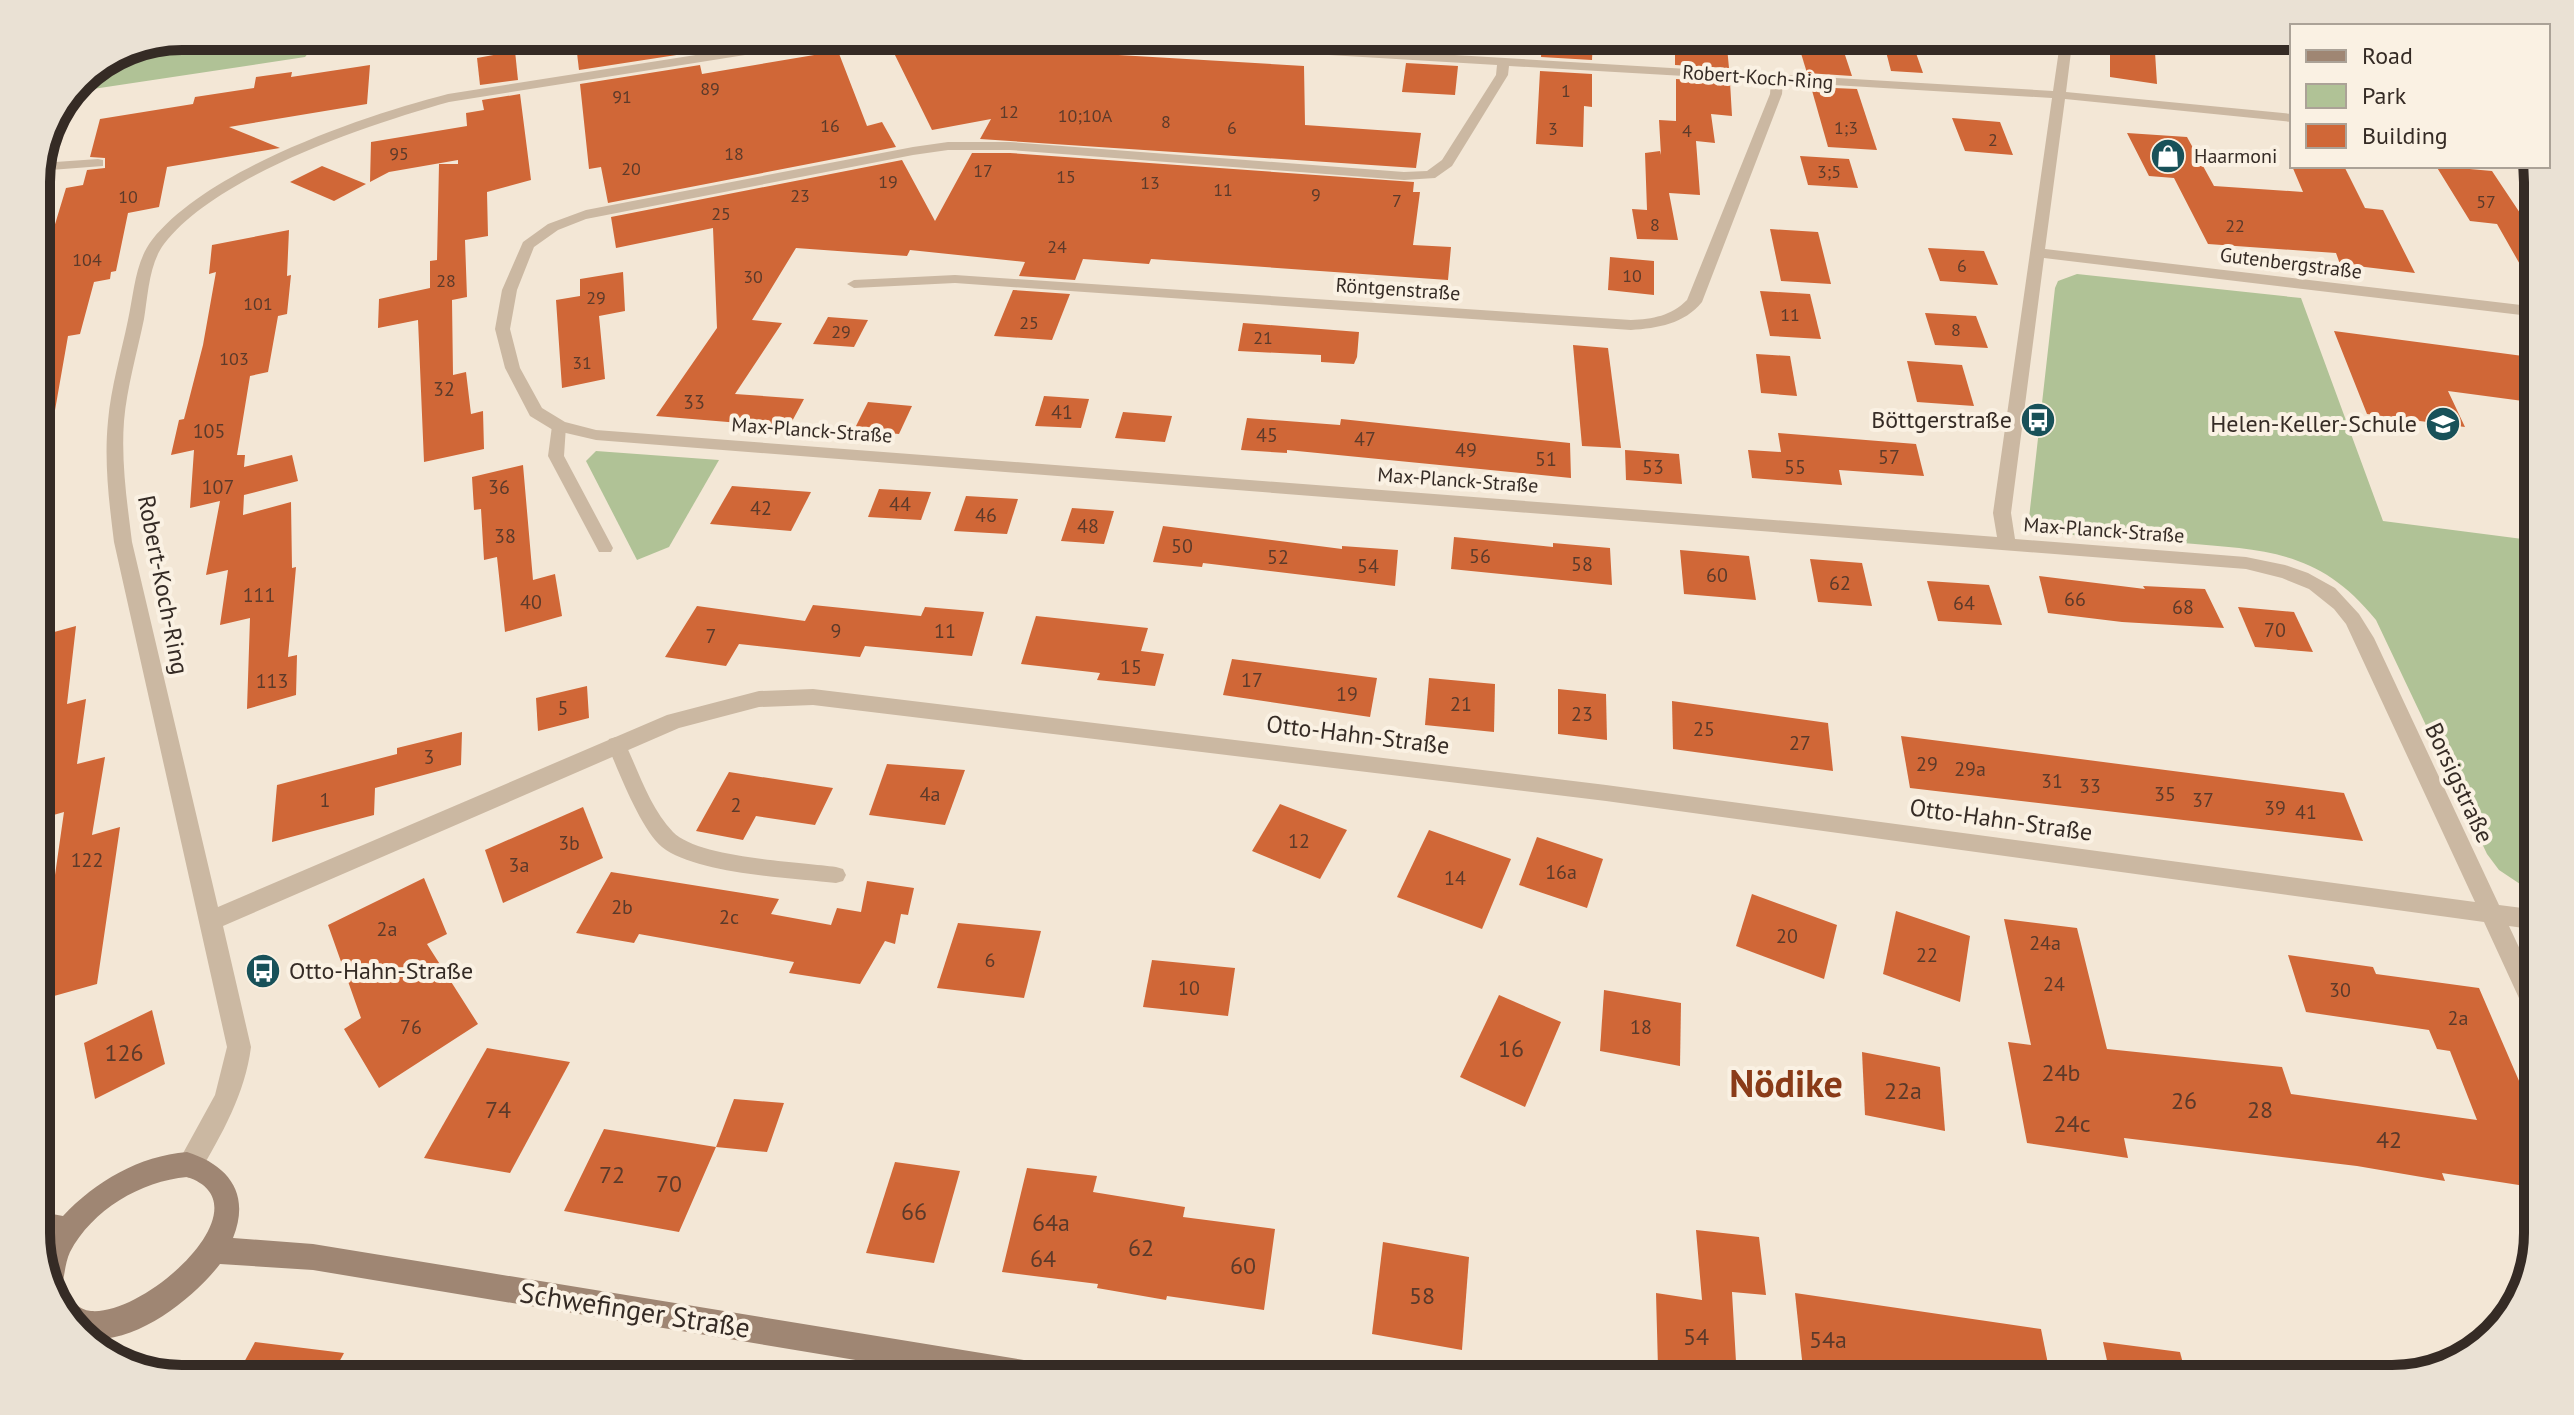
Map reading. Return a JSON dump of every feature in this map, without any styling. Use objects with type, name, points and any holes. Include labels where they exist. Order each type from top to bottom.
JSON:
[{"type":"street","name":"Robert-Koch-Ring","points":[[189,1166],[229,1095],[237,1072],[239,1047],[123,542],[115,475],[116,421],[145,269],[157,242],[184,216],[231,185],[342,132],[406,108],[461,96],[751,50]]},
{"type":"street","name":"Robert-Koch-Ring","points":[[1381,50],[1504,61],[2059,95],[2290,118]]},
{"type":"street","points":[[2007,545],[2002,513],[2040,253],[2065,50]]},
{"type":"street","name":"Max-Planck-Straße","points":[[1504,61],[1502,75],[1447,163],[1430,175],[1404,176],[1010,146],[948,146],[610,208],[566,222],[535,238],[525,249],[504,304],[500,324],[506,356],[538,414],[559,426],[596,435],[2246,563],[2292,572],[2319,585]]},
{"type":"street","name":"Röntgenstraße","points":[[854,284],[955,279],[1631,325],[1659,324],[1682,315],[1694,302],[1776,94],[1777,79]]},
{"type":"street","points":[[51,166],[98,163]]},
{"type":"street","name":"Gutenbergstraße","points":[[2040,253],[2524,310]]},
{"type":"street","name":"Borsigstraße","points":[[2319,585],[2347,608],[2364,638],[2524,984]]},
{"type":"street","name":"Otto-Hahn-Straße","points":[[210,921],[674,721],[759,699],[813,697],[1621,795],[2524,918]]},
{"type":"street","points":[[53,1262],[69,1230],[88,1208],[126,1181],[165,1167],[189,1166],[207,1173],[220,1186],[226,1203],[223,1226],[213,1250],[198,1271],[157,1305],[93,1330]]},
{"type":"street","points":[[50,1227],[69,1230]]},
{"type":"street","name":"Schwefinger Straße","points":[[213,1250],[313,1257],[903,1365]]},
{"type":"lane","points":[[559,426],[556,456],[605,548]]},
{"type":"lane","points":[[616,744],[631,778],[667,840],[689,853],[836,875]]},
{"type":"green space","points":[[182,50],[311,50],[305,57],[88,90],[108,72],[131,60],[156,53]]},
{"type":"green space","points":[[2077,274],[2301,298],[2383,521],[2524,539],[2524,887],[2499,870],[2487,854],[2376,620],[2334,579],[2289,558],[2265,552],[2213,545],[2059,534],[2037,527],[2029,518],[2058,281]]},
{"type":"green space","points":[[596,451],[719,460],[669,547],[637,560],[586,461]]},
{"type":"building","points":[[577,50],[696,52],[579,70]]},
{"type":"building","points":[[892,50],[962,53],[964,50],[1034,50],[1304,66],[1305,125],[1421,133],[1416,168],[980,139],[991,119],[932,130]]},
{"type":"building","points":[[1541,50],[1592,50],[1592,60],[1541,57]]},
{"type":"building","points":[[1675,50],[1727,50],[1729,68],[1675,65]]},
{"type":"building","points":[[1800,50],[1844,52],[1852,76],[1807,73]]},
{"type":"building","points":[[1886,50],[1915,50],[1923,73],[1891,71]]},
{"type":"building","points":[[2110,50],[2155,52],[2157,84],[2110,77]]},
{"type":"building","points":[[515,51],[518,80],[480,85],[477,58]]},
{"type":"building","points":[[838,51],[867,126],[882,122],[896,147],[608,203],[601,167],[589,169],[580,84],[700,65],[702,74]]},
{"type":"building","points":[[1406,63],[1458,66],[1455,95],[1402,92]]},
{"type":"building","points":[[370,65],[367,104],[229,127],[280,148],[167,167],[159,207],[128,213],[116,271],[111,272],[110,279],[94,282],[80,334],[68,336],[50,433],[50,241],[66,188],[83,185],[87,170],[105,168],[105,158],[90,157],[100,119],[193,104],[195,97],[254,88],[256,77],[292,72],[291,77]]},
{"type":"building","points":[[1540,71],[1592,74],[1592,107],[1584,106],[1583,147],[1536,144]]},
{"type":"building","points":[[1676,79],[1730,82],[1732,116],[1711,114],[1715,143],[1696,141],[1700,195],[1669,193],[1678,240],[1637,239],[1632,209],[1647,210],[1645,153],[1660,151],[1661,155],[1659,120],[1676,121]]},
{"type":"building","points":[[1811,87],[1857,89],[1877,150],[1828,147]]},
{"type":"building","points":[[520,94],[531,180],[487,192],[488,236],[465,240],[467,297],[452,300],[453,375],[466,372],[471,414],[483,411],[484,449],[424,462],[418,320],[378,328],[379,299],[430,288],[430,261],[437,260],[439,164],[458,164],[458,160],[389,172],[370,182],[371,142],[467,126],[466,113],[484,110],[482,100]]},
{"type":"building","points":[[1952,118],[2000,122],[2013,155],[1965,151]]},
{"type":"building","points":[[2127,133],[2187,137],[2214,186],[2303,192],[2293,168],[2345,168],[2365,208],[2383,210],[2415,273],[2340,264],[2336,253],[2208,244],[2174,178],[2149,176]]},
{"type":"building","points":[[972,153],[1010,153],[1414,182],[1413,192],[1420,192],[1413,245],[1451,247],[1448,280],[1151,259],[1149,264],[1083,259],[1075,280],[1019,276],[1025,262],[910,250],[907,256],[796,248],[752,320],[782,323],[735,394],[804,399],[789,427],[656,416],[717,328],[713,228],[616,248],[611,217],[902,160],[935,221]]},
{"type":"building","points":[[1800,156],[1849,159],[1858,188],[1808,185]]},
{"type":"building","points":[[322,166],[366,184],[334,201],[290,182]]},
{"type":"building","points":[[2437,168],[2492,171],[2524,219],[2524,271],[2497,224],[2470,221]]},
{"type":"building","points":[[1770,229],[1818,232],[1831,284],[1781,281]]},
{"type":"building","points":[[289,230],[287,276],[291,275],[287,314],[278,316],[268,372],[250,376],[237,455],[245,455],[244,467],[292,455],[298,481],[244,495],[243,515],[291,502],[292,568],[296,567],[288,657],[297,655],[296,695],[247,709],[250,618],[220,625],[228,570],[206,575],[220,501],[190,508],[194,450],[171,455],[179,420],[184,419],[203,345],[216,272],[209,274],[212,245]]},
{"type":"building","points":[[1928,248],[1984,251],[1998,285],[1940,281]]},
{"type":"building","points":[[1610,257],[1654,261],[1654,295],[1608,290]]},
{"type":"building","points":[[623,272],[625,311],[599,316],[605,379],[562,388],[556,300],[580,296],[580,279]]},
{"type":"building","points":[[1013,290],[1070,294],[1052,340],[994,336]]},
{"type":"building","points":[[1760,291],[1810,294],[1821,339],[1770,336]]},
{"type":"building","points":[[1925,313],[1976,316],[1988,348],[1935,345]]},
{"type":"building","points":[[828,317],[868,320],[854,347],[813,344]]},
{"type":"building","points":[[1243,323],[1359,332],[1357,357],[1354,364],[1321,362],[1321,355],[1238,351]]},
{"type":"building","points":[[2334,331],[2524,356],[2524,401],[2448,391],[2465,427],[2367,414]]},
{"type":"building","points":[[1573,345],[1608,348],[1621,448],[1582,446]]},
{"type":"building","points":[[1756,354],[1790,356],[1797,396],[1761,393]]},
{"type":"building","points":[[1907,361],[1962,365],[1974,406],[1917,402]]},
{"type":"building","points":[[1044,396],[1089,399],[1081,428],[1035,426]]},
{"type":"building","points":[[868,402],[912,406],[899,434],[854,430]]},
{"type":"building","points":[[1123,412],[1172,416],[1165,442],[1115,438]]},
{"type":"building","points":[[1247,418],[1340,425],[1341,419],[1570,443],[1571,478],[1287,450],[1287,453],[1241,450]]},
{"type":"building","points":[[1778,433],[1916,444],[1924,476],[1839,470],[1842,485],[1752,478],[1748,450],[1781,452]]},
{"type":"building","points":[[1625,450],[1679,454],[1682,484],[1626,480]]},
{"type":"building","points":[[523,465],[533,580],[555,574],[562,616],[505,632],[497,557],[484,560],[481,509],[474,510],[472,477]]},
{"type":"building","points":[[732,486],[811,492],[791,531],[710,524]]},
{"type":"building","points":[[879,489],[931,492],[921,520],[868,517]]},
{"type":"building","points":[[966,496],[1018,499],[1007,534],[954,531]]},
{"type":"building","points":[[1072,508],[1114,511],[1104,544],[1061,541]]},
{"type":"building","points":[[1163,526],[1342,549],[1342,546],[1398,550],[1395,586],[1203,563],[1202,567],[1153,562]]},
{"type":"building","points":[[1454,537],[1553,547],[1553,543],[1610,548],[1612,585],[1451,569]]},
{"type":"building","points":[[1680,550],[1749,556],[1756,600],[1684,594]]},
{"type":"building","points":[[1810,559],[1862,563],[1872,606],[1818,602]]},
{"type":"building","points":[[2039,576],[2145,589],[2143,586],[2205,589],[2224,628],[2122,622],[2048,613]]},
{"type":"building","points":[[1927,581],[1989,585],[2002,625],[1938,621]]},
{"type":"building","points":[[813,605],[921,616],[925,607],[984,612],[972,656],[865,646],[860,657],[739,644],[726,666],[665,657],[697,606],[805,621]]},
{"type":"building","points":[[2238,607],[2294,612],[2313,652],[2255,647]]},
{"type":"building","points":[[1036,616],[1148,628],[1141,651],[1164,654],[1155,686],[1097,680],[1100,673],[1021,664]]},
{"type":"building","points":[[76,626],[67,704],[86,699],[77,764],[105,757],[92,835],[120,827],[97,984],[50,997],[50,910],[64,812],[50,816],[50,633]]},
{"type":"building","points":[[1232,659],[1377,678],[1370,717],[1223,695]]},
{"type":"building","points":[[1429,678],[1495,684],[1494,732],[1425,725]]},
{"type":"building","points":[[587,686],[589,718],[538,731],[536,698]]},
{"type":"building","points":[[1558,689],[1606,694],[1607,740],[1558,734]]},
{"type":"building","points":[[1672,701],[1828,723],[1833,771],[1673,749]]},
{"type":"building","points":[[462,732],[461,765],[375,788],[374,815],[272,842],[277,785],[397,754],[397,748]]},
{"type":"building","points":[[1901,736],[2344,793],[2363,841],[1910,788]]},
{"type":"building","points":[[887,764],[965,770],[945,825],[869,815]]},
{"type":"building","points":[[729,772],[833,788],[815,825],[756,816],[743,840],[696,831]]},
{"type":"building","points":[[1280,804],[1347,830],[1320,879],[1252,851]]},
{"type":"building","points":[[583,807],[603,858],[503,903],[485,850]]},
{"type":"building","points":[[1429,830],[1511,859],[1482,929],[1397,897]]},
{"type":"building","points":[[1537,837],[1603,859],[1587,908],[1519,885]]},
{"type":"building","points":[[611,872],[779,899],[771,914],[831,925],[837,908],[861,912],[867,881],[914,888],[908,915],[901,914],[895,944],[885,941],[860,984],[789,973],[794,962],[639,934],[634,943],[576,933]]},
{"type":"building","points":[[424,878],[447,934],[427,944],[478,1024],[379,1088],[344,1029],[361,1018],[328,925]]},
{"type":"building","points":[[1752,894],[1837,925],[1824,979],[1736,946]]},
{"type":"building","points":[[1896,911],[1970,936],[1960,1002],[1883,974]]},
{"type":"building","points":[[2004,919],[2077,928],[2107,1049],[2282,1067],[2291,1094],[2477,1120],[2450,1051],[2437,1049],[2429,1030],[2306,1012],[2288,955],[2373,967],[2376,974],[2479,988],[2524,1092],[2524,1186],[2442,1173],[2445,1181],[2357,1166],[2124,1138],[2128,1158],[2027,1143],[2008,1042],[2031,1045]]},
{"type":"building","points":[[958,923],[1041,931],[1024,998],[937,988]]},
{"type":"building","points":[[1152,960],[1235,968],[1228,1016],[1143,1007]]},
{"type":"building","points":[[1604,990],[1681,1003],[1680,1066],[1600,1051]]},
{"type":"building","points":[[1499,995],[1561,1022],[1525,1107],[1460,1077]]},
{"type":"building","points":[[152,1010],[165,1064],[95,1099],[84,1043]]},
{"type":"building","points":[[487,1048],[570,1062],[510,1173],[424,1158]]},
{"type":"building","points":[[1862,1052],[1940,1067],[1945,1131],[1865,1115]]},
{"type":"building","points":[[734,1099],[784,1103],[767,1152],[716,1147]]},
{"type":"building","points":[[604,1129],[716,1147],[679,1232],[564,1211]]},
{"type":"building","points":[[895,1162],[960,1171],[934,1263],[866,1253]]},
{"type":"building","points":[[1027,1168],[1097,1176],[1093,1192],[1185,1207],[1183,1217],[1275,1229],[1264,1310],[1167,1296],[1166,1300],[1097,1288],[1098,1284],[1002,1272]]},
{"type":"building","points":[[1696,1230],[1759,1237],[1766,1295],[1732,1292],[1736,1365],[1658,1365],[1656,1293],[1702,1300]]},
{"type":"building","points":[[1383,1242],[1469,1257],[1462,1350],[1372,1334]]},
{"type":"building","points":[[1795,1293],[2041,1329],[2048,1365],[1803,1365]]},
{"type":"building","points":[[255,1342],[344,1353],[338,1365],[243,1365]]},
{"type":"building","points":[[2103,1342],[2180,1352],[2183,1365],[2108,1365]]},
{"type":"place","name":"Haarmoni","points":[[2168,156]]},
{"type":"place","name":"Böttgerstraße","points":[[2038,420]]},
{"type":"place","name":"Helen-Keller-Schule","points":[[2443,424]]},
{"type":"place","name":"Otto-Hahn-Straße","points":[[263,971]]},
{"type":"district","name":"Nödike","points":[[1786,1084]]}]
